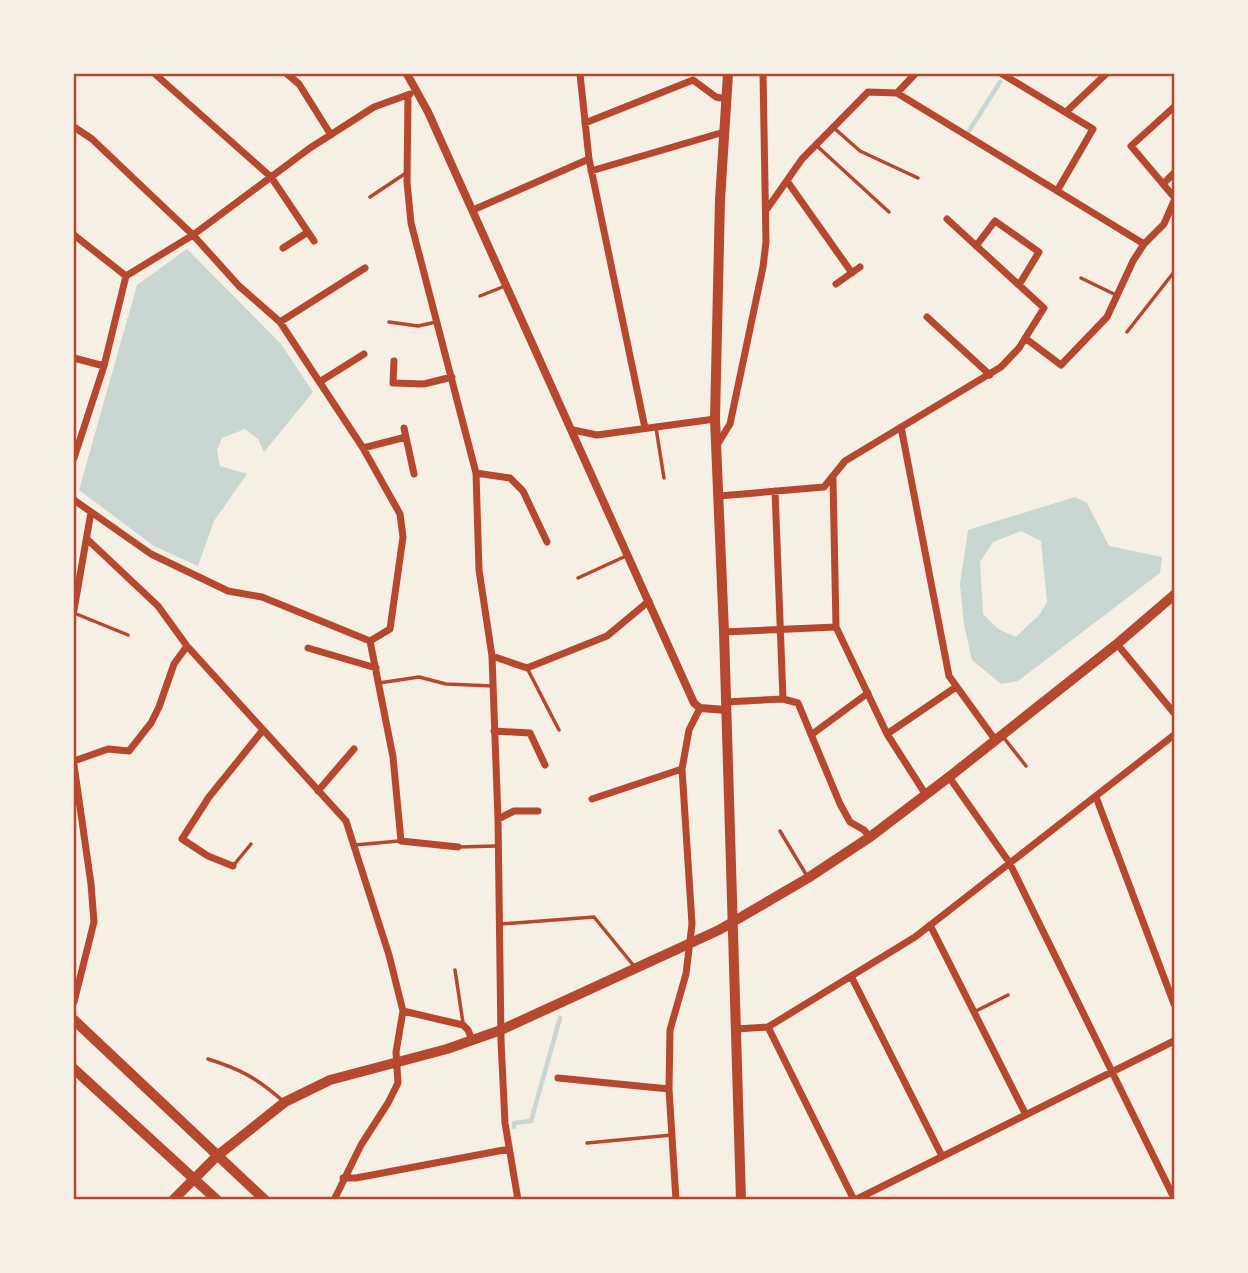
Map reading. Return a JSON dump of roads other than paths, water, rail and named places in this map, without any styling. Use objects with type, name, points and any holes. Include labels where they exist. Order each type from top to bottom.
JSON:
[{"type":"main road","points":[[728,74],[718,263],[715,419],[741,1199]]},
{"type":"main road","points":[[173,1199],[217,1156],[285,1102],[331,1080],[447,1049],[500,1030],[731,924],[808,878],[870,837],[999,739],[1174,595]]},
{"type":"main road","points":[[74,1020],[265,1199]]},
{"type":"main road","points":[[74,1069],[217,1199]]},
{"type":"street","points":[[155,74],[271,177],[314,241]]},
{"type":"street","points":[[287,74],[299,84],[331,135]]},
{"type":"street","points":[[407,74],[412,94],[407,172],[411,223],[476,473],[479,570],[492,656],[498,819],[500,1030],[505,1122],[518,1199]]},
{"type":"street","points":[[580,74],[591,171],[645,428]]},
{"type":"street","points":[[717,445],[730,424],[763,267],[767,209],[763,74]]},
{"type":"street","points":[[897,93],[915,74]]},
{"type":"street","points":[[1002,74],[1093,129],[1057,191]]},
{"type":"street","points":[[1066,112],[1106,74]]},
{"type":"street","points":[[585,123],[693,80],[716,97],[726,99]]},
{"type":"street","points":[[767,209],[816,144],[868,92],[897,93],[1144,244]]},
{"type":"street","points":[[74,457],[104,366],[126,276],[192,235],[374,107],[412,94]]},
{"type":"street","points":[[412,94],[428,112],[694,703],[700,708],[783,699],[798,702],[840,804],[850,822],[870,837]]},
{"type":"street","points":[[1025,338],[1061,365],[1107,317],[1133,261],[1144,244],[1164,224],[1174,199],[1164,183],[1131,146],[1174,107]]},
{"type":"street","points":[[74,127],[92,139],[192,235],[239,286],[280,322],[321,380],[363,448],[400,514],[402,537],[390,629],[370,641]]},
{"type":"street","points":[[591,171],[724,132]]},
{"type":"street","points":[[473,210],[589,159]]},
{"type":"street","points":[[1164,183],[1174,173]]},
{"type":"street","points":[[787,181],[852,273]]},
{"type":"street","points":[[719,496],[824,486],[833,479],[845,461],[990,375],[1010,358],[1044,308],[947,219]]},
{"type":"street","points":[[976,246],[995,221],[1039,252],[1019,285]]},
{"type":"street","points":[[283,248],[308,232]]},
{"type":"street","points":[[74,235],[126,276]]},
{"type":"street","points":[[836,284],[860,267]]},
{"type":"street","points":[[280,322],[365,268]]},
{"type":"street","points":[[927,317],[990,375]]},
{"type":"street","points":[[321,380],[364,354]]},
{"type":"street","points":[[74,358],[104,366]]},
{"type":"street","points":[[394,361],[393,383],[424,384],[453,377]]},
{"type":"street","points":[[573,430],[597,435],[715,419]]},
{"type":"street","points":[[901,426],[949,676],[999,739]]},
{"type":"street","points":[[404,428],[414,474]]},
{"type":"street","points":[[363,448],[406,437]]},
{"type":"street","points":[[476,473],[510,478],[523,491],[547,542]]},
{"type":"street","points":[[833,479],[836,627],[887,734],[926,795]]},
{"type":"street","points":[[775,491],[783,699]]},
{"type":"street","points":[[74,500],[152,554],[228,591],[262,597],[370,641]]},
{"type":"street","points":[[74,611],[91,512]]},
{"type":"street","points":[[87,539],[158,606],[187,646],[346,821],[389,955],[403,1011],[397,1052],[398,1083],[360,1145],[334,1199]]},
{"type":"street","points":[[492,656],[527,668],[607,636],[649,601]]},
{"type":"street","points":[[724,632],[836,627]]},
{"type":"street","points":[[370,641],[393,757],[401,841],[458,847]]},
{"type":"street","points":[[1117,644],[1174,713]]},
{"type":"street","points":[[74,1002],[94,922],[91,884],[77,810],[74,763],[108,749],[129,751],[134,747],[151,723],[174,664],[187,646]]},
{"type":"street","points":[[308,648],[376,668]]},
{"type":"street","points":[[887,734],[956,687]]},
{"type":"street","points":[[811,735],[868,693]]},
{"type":"street","points":[[676,1199],[669,1089],[670,1030],[692,942],[682,769],[689,730],[700,708]]},
{"type":"street","points":[[233,866],[208,856],[183,839],[209,797],[263,730]]},
{"type":"street","points":[[494,731],[530,733],[545,765]]},
{"type":"street","points":[[736,1029],[768,1027],[930,925],[1174,735]]},
{"type":"street","points":[[318,791],[354,749]]},
{"type":"street","points":[[592,799],[682,769]]},
{"type":"street","points":[[949,777],[1009,862],[1174,1198]]},
{"type":"street","points":[[1096,797],[1174,1004]]},
{"type":"street","points":[[498,819],[514,811],[538,811]]},
{"type":"street","points":[[930,925],[1026,1115]]},
{"type":"street","points":[[851,976],[942,1156]]},
{"type":"street","points":[[403,1011],[463,1025],[472,1040]]},
{"type":"street","points":[[768,1027],[855,1199],[1174,1041]]},
{"type":"street","points":[[558,1078],[669,1089]]},
{"type":"street","points":[[343,1178],[356,1178],[509,1149]]},
{"type":"lane","points":[[833,127],[860,151],[918,178]]},
{"type":"lane","points":[[816,144],[889,212]]},
{"type":"lane","points":[[370,197],[407,172]]},
{"type":"lane","points":[[1127,332],[1174,272]]},
{"type":"lane","points":[[1082,278],[1118,296]]},
{"type":"lane","points":[[480,296],[507,285]]},
{"type":"lane","points":[[389,322],[418,326],[438,322]]},
{"type":"lane","points":[[656,426],[664,478]]},
{"type":"lane","points":[[578,578],[628,555]]},
{"type":"lane","points":[[74,611],[128,635]]},
{"type":"lane","points":[[527,668],[559,730]]},
{"type":"lane","points":[[379,683],[419,677],[446,684],[493,686]]},
{"type":"lane","points":[[999,739],[1026,766]]},
{"type":"lane","points":[[780,831],[808,878]]},
{"type":"lane","points":[[353,845],[401,841]]},
{"type":"lane","points":[[233,866],[251,844]]},
{"type":"lane","points":[[458,847],[498,846]]},
{"type":"lane","points":[[500,924],[594,917],[636,968]]},
{"type":"lane","points":[[455,970],[463,1025]]},
{"type":"lane","points":[[974,1012],[1008,995]]},
{"type":"lane","points":[[208,1059],[257,1078],[285,1102]]},
{"type":"lane","points":[[587,1143],[672,1135]]},
{"type":"waterway","points":[[969,131],[1000,82]]},
{"type":"waterway","points":[[514,1127],[514,1123],[531,1121],[560,1018]]}]
